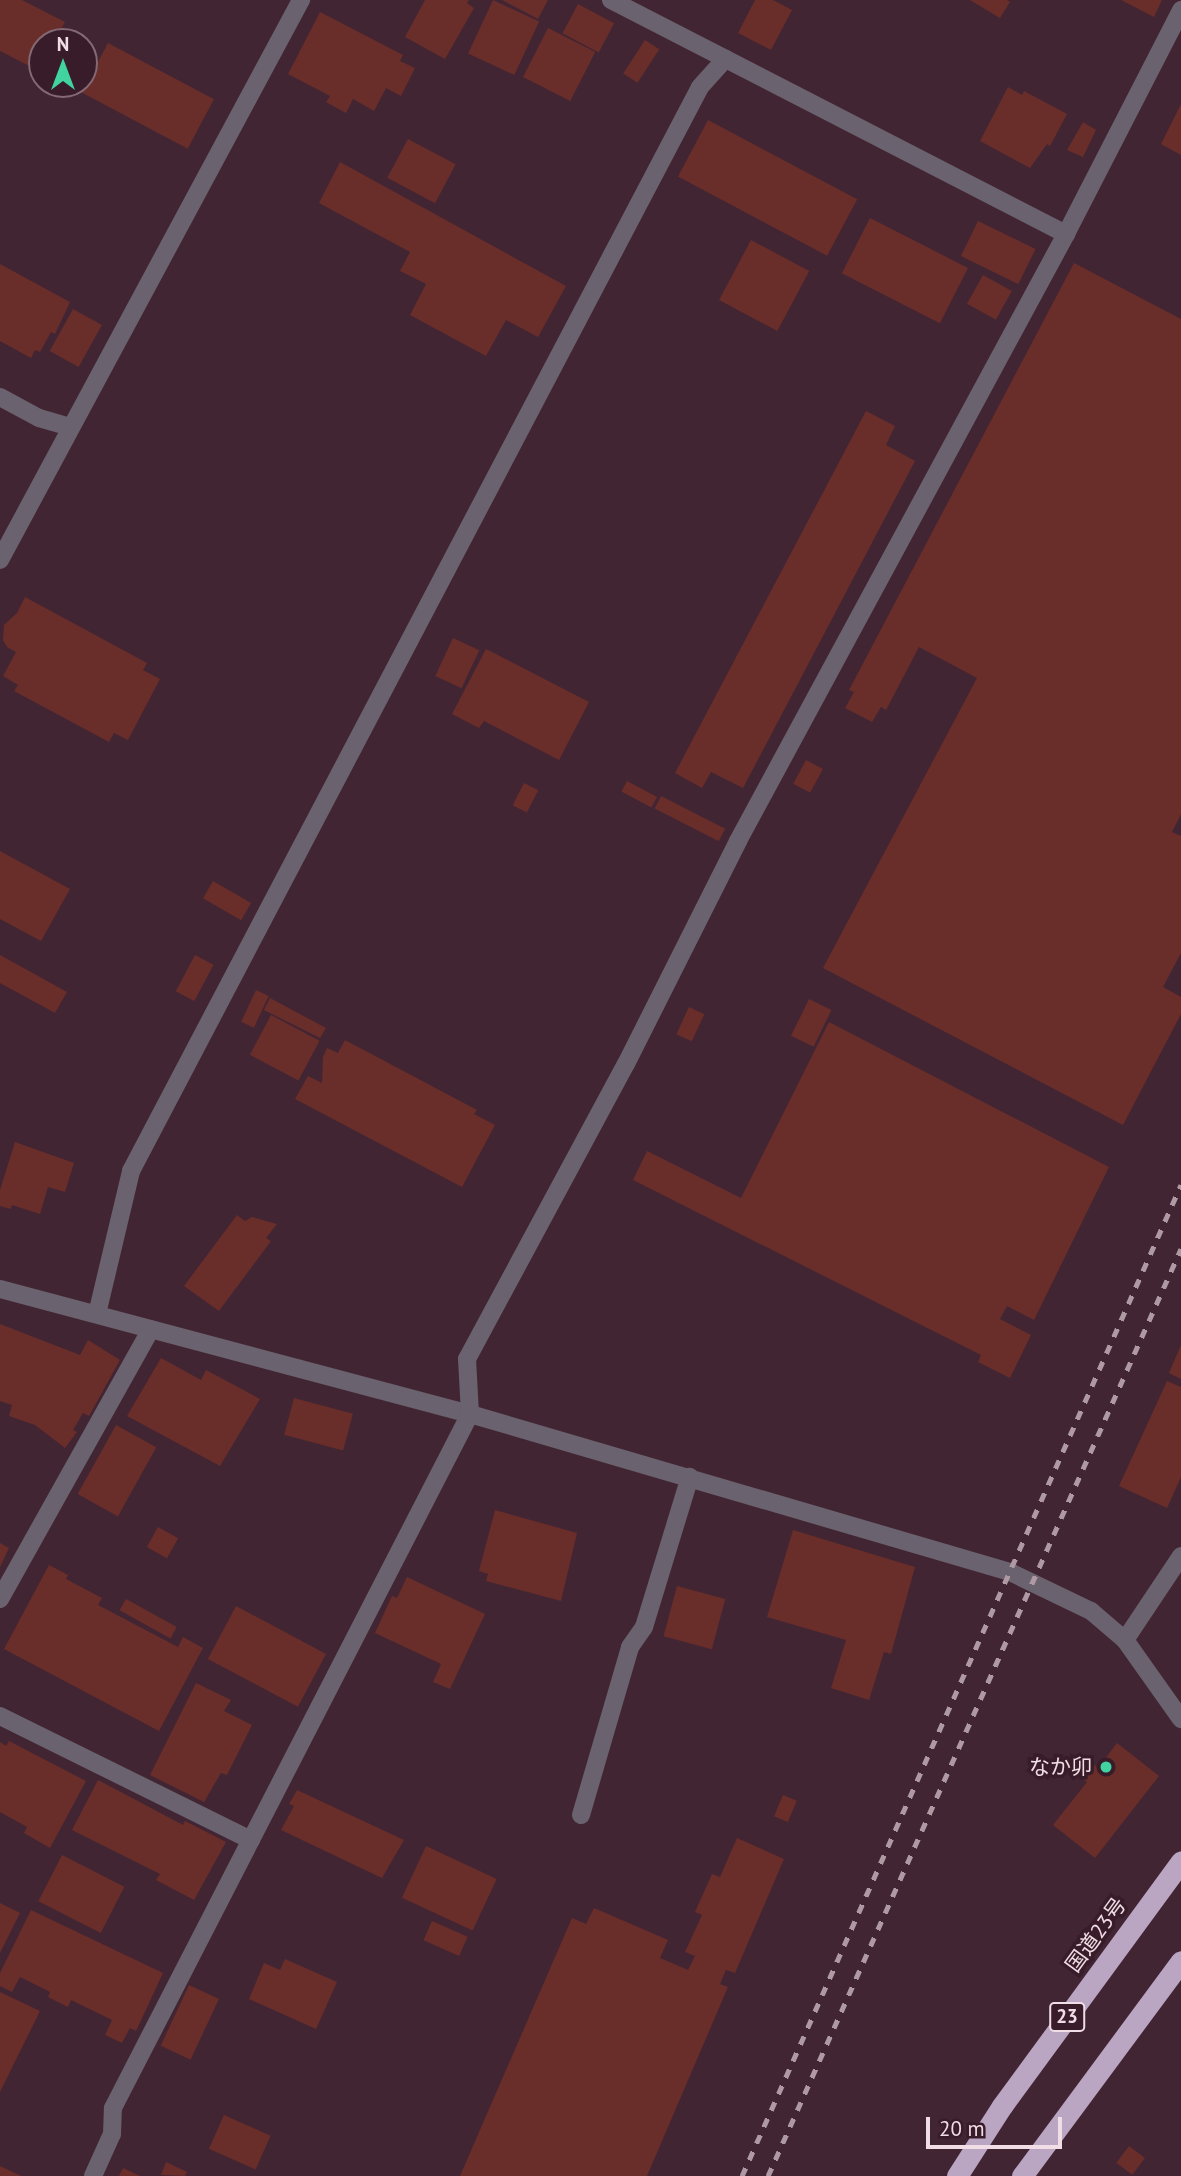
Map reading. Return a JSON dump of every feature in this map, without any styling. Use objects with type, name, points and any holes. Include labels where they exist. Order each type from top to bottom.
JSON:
[{"type":"highway","name":"国道23号","points":[[957,2176],[1002,2106],[1181,1861]]},
{"type":"highway","points":[[1022,2176],[1181,1961]]},
{"type":"street","points":[[0,559],[301,0]]},
{"type":"street","points":[[611,0],[1066,234]]},
{"type":"street","points":[[93,2176],[112,2134],[113,2108],[470,1414],[467,1359],[620,1077],[738,841],[1066,234],[1181,10]]},
{"type":"street","points":[[97,1314],[131,1171],[700,87],[725,59]]},
{"type":"street","points":[[0,397],[38,418],[71,427]]},
{"type":"street","points":[[0,1289],[470,1414],[690,1476],[1010,1572],[1091,1611],[1125,1640],[1181,1719]]},
{"type":"street","points":[[0,1599],[151,1329]]},
{"type":"street","points":[[581,1815],[630,1647],[644,1627],[690,1476]]},
{"type":"street","points":[[1125,1640],[1181,1556]]},
{"type":"street","points":[[0,1716],[251,1840]]},
{"type":"building","points":[[0,0],[22,0],[65,22],[62,28],[28,28],[28,65],[0,51]]},
{"type":"building","points":[[425,0],[469,0],[467,3],[474,8],[445,59],[405,37]]},
{"type":"building","points":[[493,0],[539,22],[514,75],[468,53]]},
{"type":"building","points":[[502,0],[548,0],[538,19]]},
{"type":"building","points":[[755,0],[773,0],[792,10],[771,50],[738,33]]},
{"type":"building","points":[[970,0],[1007,0],[1010,2],[1000,18]]},
{"type":"building","points":[[1121,0],[1162,0],[1154,17]]},
{"type":"building","points":[[578,4],[614,23],[599,52],[563,33]]},
{"type":"building","points":[[320,12],[403,55],[400,61],[415,68],[401,96],[386,88],[374,111],[353,99],[346,113],[326,102],[330,96],[288,74]]},
{"type":"building","points":[[548,28],[595,52],[570,101],[523,77]]},
{"type":"building","points":[[645,40],[659,49],[637,83],[623,74]]},
{"type":"building","points":[[108,43],[214,99],[188,149],[92,98],[98,98],[98,62]]},
{"type":"building","points":[[1008,87],[1022,95],[1024,91],[1067,114],[1050,146],[1047,144],[1030,168],[980,141]]},
{"type":"building","points":[[1181,104],[1181,155],[1161,144]]},
{"type":"building","points":[[708,120],[857,199],[827,256],[678,177]]},
{"type":"building","points":[[1083,122],[1096,130],[1083,157],[1067,150]]},
{"type":"building","points":[[408,139],[456,164],[435,203],[387,178]]},
{"type":"building","points":[[340,162],[566,286],[538,337],[506,320],[486,356],[410,315],[426,284],[400,271],[410,252],[319,203]]},
{"type":"building","points":[[870,218],[968,268],[940,323],[842,273]]},
{"type":"building","points":[[978,221],[1036,249],[1018,284],[961,256]]},
{"type":"building","points":[[751,240],[809,271],[777,331],[719,300]]},
{"type":"building","points":[[1074,263],[1181,319],[1181,814],[1172,832],[1181,836],[1181,953],[1163,987],[1181,997],[1181,1014],[1123,1125],[823,968],[977,678],[919,647],[886,710],[881,707],[872,722],[845,708],[854,692],[849,690]]},
{"type":"building","points":[[0,264],[70,302],[55,334],[51,332],[40,352],[35,350],[31,358],[0,341]]},
{"type":"building","points":[[983,275],[1012,291],[996,320],[967,304]]},
{"type":"building","points":[[73,309],[102,325],[79,367],[50,351]]},
{"type":"building","points":[[866,411],[895,426],[886,445],[915,461],[743,788],[711,772],[702,788],[675,773]]},
{"type":"building","points":[[25,597],[147,663],[143,670],[160,679],[128,740],[114,733],[109,742],[14,691],[18,685],[3,676],[16,652],[7,647],[3,640],[4,625],[17,613]]},
{"type":"building","points":[[453,638],[479,650],[462,688],[435,676]]},
{"type":"building","points":[[486,649],[589,702],[559,760],[484,721],[479,728],[452,714]]},
{"type":"building","points":[[806,760],[823,769],[810,793],[793,784]]},
{"type":"building","points":[[627,781],[657,797],[651,808],[621,792]]},
{"type":"building","points":[[524,783],[538,790],[527,813],[513,805]]},
{"type":"building","points":[[661,796],[725,829],[719,841],[655,808]]},
{"type":"building","points":[[0,851],[70,889],[41,941],[0,919]]},
{"type":"building","points":[[213,881],[251,903],[241,920],[203,898]]},
{"type":"building","points":[[0,955],[67,992],[55,1013],[0,983]]},
{"type":"building","points":[[195,955],[214,965],[194,1001],[176,991]]},
{"type":"building","points":[[256,990],[269,996],[254,1028],[241,1022]]},
{"type":"building","points":[[270,998],[326,1028],[320,1038],[264,1010]]},
{"type":"building","points":[[809,999],[831,1010],[813,1047],[791,1036]]},
{"type":"building","points":[[689,1007],[704,1014],[692,1041],[676,1034]]},
{"type":"building","points":[[271,1015],[320,1041],[298,1081],[250,1055]]},
{"type":"building","points":[[829,1022],[1109,1167],[1034,1320],[1007,1306],[1000,1319],[1031,1335],[1010,1378],[978,1362],[981,1355],[633,1180],[647,1151],[741,1198]]},
{"type":"building","points":[[345,1040],[477,1110],[474,1114],[495,1125],[462,1187],[295,1099],[308,1076],[322,1083],[323,1057],[327,1048],[338,1053]]},
{"type":"building","points":[[15,1142],[74,1163],[65,1192],[48,1187],[40,1214],[12,1205],[11,1209],[0,1206],[0,1190]]},
{"type":"building","points":[[237,1215],[245,1221],[252,1217],[277,1224],[266,1238],[271,1241],[219,1311],[184,1286]]},
{"type":"building","points":[[0,1324],[80,1355],[88,1340],[120,1360],[89,1416],[83,1413],[73,1430],[77,1432],[65,1448],[35,1425],[9,1416],[12,1405],[0,1401]]},
{"type":"building","points":[[1181,1345],[1181,1379],[1169,1373]]},
{"type":"building","points":[[161,1358],[201,1380],[206,1370],[260,1399],[220,1466],[127,1416]]},
{"type":"building","points":[[1167,1381],[1181,1387],[1181,1477],[1167,1508],[1119,1486]]},
{"type":"building","points":[[294,1398],[353,1414],[343,1450],[284,1435]]},
{"type":"building","points":[[116,1425],[156,1447],[118,1516],[78,1494]]},
{"type":"building","points":[[495,1510],[577,1533],[561,1601],[486,1581],[488,1574],[479,1571]]},
{"type":"building","points":[[158,1527],[178,1538],[167,1558],[147,1547]]},
{"type":"building","points":[[793,1530],[915,1567],[891,1654],[884,1652],[869,1700],[831,1688],[846,1640],[767,1617]]},
{"type":"building","points":[[0,1543],[9,1548],[0,1567]]},
{"type":"building","points":[[49,1565],[68,1575],[66,1579],[102,1598],[98,1605],[178,1647],[183,1637],[203,1648],[159,1731],[4,1649]]},
{"type":"building","points":[[407,1577],[485,1614],[450,1689],[433,1682],[441,1664],[375,1633],[392,1596],[397,1598]]},
{"type":"building","points":[[677,1586],[725,1599],[712,1649],[664,1636]]},
{"type":"building","points":[[126,1599],[177,1627],[170,1638],[120,1610]]},
{"type":"building","points":[[236,1606],[326,1654],[298,1707],[208,1659]]},
{"type":"building","points":[[196,1683],[231,1700],[224,1711],[252,1725],[227,1775],[221,1773],[204,1802],[150,1775]]},
{"type":"building","points":[[9,1741],[86,1781],[50,1848],[24,1833],[27,1827],[0,1812],[0,1742],[6,1746]]},
{"type":"building","points":[[1117,1743],[1159,1776],[1095,1858],[1053,1825],[1087,1782],[1077,1774],[1088,1760],[1098,1768]]},
{"type":"building","points":[[98,1780],[183,1825],[185,1821],[226,1842],[194,1900],[156,1880],[160,1874],[72,1830]]},
{"type":"building","points":[[297,1790],[404,1840],[382,1878],[281,1830],[294,1806],[289,1804]]},
{"type":"building","points":[[783,1795],[797,1801],[788,1822],[774,1816]]},
{"type":"building","points":[[737,1838],[784,1859],[735,1973],[726,1970],[720,1984],[728,1987],[647,2176],[460,2176],[572,1918],[586,1924],[594,1908],[668,1940],[660,1958],[688,1970],[695,1956],[685,1952],[702,1915],[695,1912],[712,1874],[720,1877]]},
{"type":"building","points":[[426,1846],[497,1879],[473,1931],[402,1898]]},
{"type":"building","points":[[62,1855],[124,1887],[101,1933],[38,1901]]},
{"type":"building","points":[[0,1903],[20,1913],[0,1953]]},
{"type":"building","points":[[31,1910],[163,1973],[136,2031],[130,2028],[122,2043],[105,2035],[112,2020],[71,2000],[68,2007],[48,1997],[50,1992],[20,1977],[12,1992],[0,1986],[0,1973]]},
{"type":"building","points":[[432,1921],[468,1937],[459,1956],[423,1940]]},
{"type":"building","points":[[285,1959],[337,1982],[316,2029],[249,1999],[264,1963],[280,1970]]},
{"type":"building","points":[[189,1985],[219,1999],[191,2060],[161,2046]]},
{"type":"building","points":[[0,1992],[40,2011],[0,2092]]},
{"type":"building","points":[[224,2115],[271,2136],[256,2170],[209,2149]]},
{"type":"building","points":[[1129,2146],[1145,2158],[1132,2175],[1116,2163]]},
{"type":"building","points":[[166,2162],[187,2172],[185,2176],[161,2175]]},
{"type":"building","points":[[0,2166],[21,2176],[0,2176]]},
{"type":"building","points":[[123,2168],[140,2176],[119,2176]]},
{"type":"railway","points":[[742,2176],[1181,1185]]},
{"type":"railway","points":[[768,2176],[1181,1249]]},
{"type":"place","name":"なか卯","points":[[1106,1767]]}]
